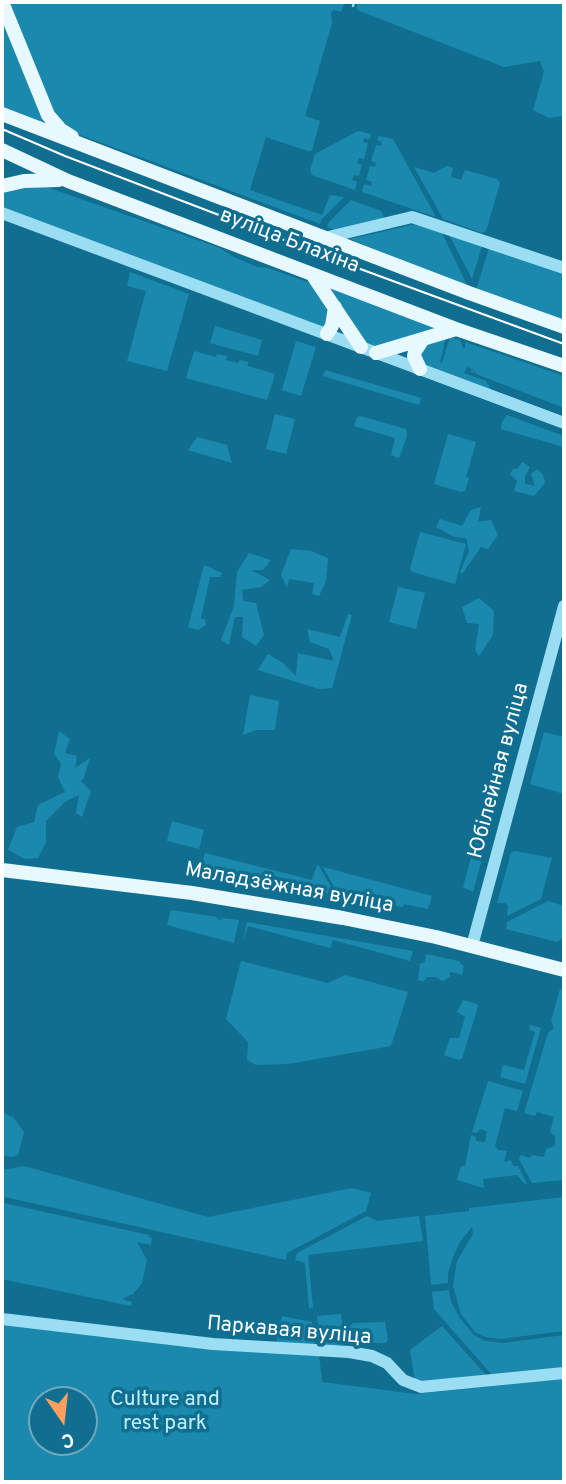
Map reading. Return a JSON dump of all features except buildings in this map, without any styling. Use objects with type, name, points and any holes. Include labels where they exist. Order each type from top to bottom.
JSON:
[{"type":"main road","points":[[2,2],[48,115],[61,130],[85,146]]},
{"type":"main road","name":"вуліца Блахіна","points":[[2,114],[564,327]]},
{"type":"main road","name":"вуліца Блахіна","points":[[2,150],[68,181],[456,329],[564,366]]},
{"type":"main road","points":[[2,186],[24,181],[68,181]]},
{"type":"main road","points":[[312,274],[361,347]]},
{"type":"main road","points":[[327,334],[332,326],[335,307]]},
{"type":"main road","points":[[376,353],[456,329]]},
{"type":"main road","points":[[419,369],[414,356],[417,345],[423,339]]},
{"type":"main road","name":"Маладзёжная вуліца","points":[[2,870],[192,892],[343,918],[472,946],[564,970]]},
{"type":"street","points":[[2,213],[564,423]]},
{"type":"street","points":[[324,238],[412,217],[564,268]]},
{"type":"street","name":"Юбілейная вуліца","points":[[472,946],[564,606]]},
{"type":"street","name":"Паркавая вуліца","points":[[2,1319],[213,1344],[349,1352],[372,1356],[387,1363],[403,1380],[421,1387],[564,1373]]},
{"type":"green space","points":[[8,2],[345,2],[341,12],[331,12],[332,23],[305,116],[320,121],[312,151],[266,137],[250,190],[322,215],[330,195],[344,197],[320,224],[67,130],[52,113]]},
{"type":"green space","points":[[357,2],[564,2],[564,116],[549,118],[533,110],[544,72],[540,61],[504,67],[357,10]]},
{"type":"green space","points":[[2,13],[53,129],[2,108]]},
{"type":"green space","points":[[358,131],[371,134],[370,139],[364,138],[363,142],[368,143],[364,159],[359,158],[357,163],[362,165],[359,176],[354,175],[352,180],[357,182],[355,190],[312,175],[310,170],[315,154]]},
{"type":"green space","points":[[379,136],[393,139],[436,217],[362,192],[364,184],[371,186],[372,182],[366,180],[370,166],[375,167],[376,163],[371,161],[376,145],[381,146],[382,142],[377,140]]},
{"type":"green space","points":[[447,166],[453,168],[451,177],[461,180],[465,170],[497,179],[500,183],[486,231],[482,233],[443,219],[414,167],[434,173]]},
{"type":"green space","points":[[44,186],[220,248],[257,267],[268,268],[313,284],[331,308],[326,327],[319,327],[2,209],[2,190]]},
{"type":"green space","points":[[351,200],[381,211],[384,217],[334,230],[327,227]]},
{"type":"green space","points":[[416,224],[442,233],[468,287],[350,239]]},
{"type":"green space","points":[[449,235],[482,246],[472,279]]},
{"type":"green space","points":[[489,248],[564,273],[564,322],[476,290]]},
{"type":"green space","points":[[130,272],[189,294],[167,371],[127,361],[146,291],[127,286]]},
{"type":"green space","points":[[326,285],[439,328],[374,349],[364,345]]},
{"type":"green space","points":[[215,326],[262,340],[258,356],[210,343]]},
{"type":"green space","points":[[446,337],[440,363],[450,337],[460,340],[463,348],[465,342],[564,376],[564,408],[476,374],[472,368],[474,373],[467,367],[464,373],[486,381],[494,395],[420,364],[422,345]]},
{"type":"green space","points":[[296,341],[316,347],[301,396],[282,390]]},
{"type":"green space","points":[[194,351],[216,357],[217,354],[227,356],[226,360],[248,362],[248,366],[275,374],[267,400],[186,378]]},
{"type":"green space","points":[[325,370],[421,398],[419,405],[323,376]]},
{"type":"green space","points":[[275,414],[295,419],[286,454],[266,449]]},
{"type":"green space","points":[[507,415],[564,436],[564,447],[501,429]]},
{"type":"green space","points":[[360,416],[406,429],[407,436],[399,458],[391,455],[395,438],[354,426]]},
{"type":"green space","points":[[448,434],[476,442],[465,491],[434,484]]},
{"type":"green space","points":[[197,437],[227,445],[232,463],[188,450]]},
{"type":"green space","points":[[522,462],[530,467],[525,476],[525,484],[535,486],[531,474],[537,469],[543,475],[545,483],[534,496],[514,491],[517,481],[510,474]]},
{"type":"green space","points":[[481,507],[478,522],[491,520],[498,535],[488,549],[481,547],[462,574],[460,572],[469,551],[466,538],[454,537],[436,527],[440,519],[462,526],[471,510]]},
{"type":"green space","points":[[420,532],[466,544],[455,584],[412,572],[410,569]]},
{"type":"green space","points":[[291,549],[311,551],[328,558],[326,581],[319,596],[312,594],[314,583],[289,579],[287,587],[281,575]]},
{"type":"green space","points":[[249,553],[271,560],[263,570],[251,570],[270,580],[261,587],[242,590],[243,601],[256,603],[264,635],[256,646],[242,637],[243,617],[235,617],[229,645],[221,640],[234,606],[237,572]]},
{"type":"green space","points":[[204,565],[222,573],[220,577],[210,577],[201,618],[206,625],[198,630],[188,627]]},
{"type":"green space","points":[[398,587],[425,593],[416,629],[389,622]]},
{"type":"green space","points":[[479,598],[494,611],[493,635],[479,656],[475,650],[479,624],[467,623],[462,607]]},
{"type":"green space","points":[[348,614],[352,615],[332,688],[319,689],[258,670],[268,654],[283,663],[296,676],[298,653],[334,661],[329,649],[310,642],[307,629],[340,637]]},
{"type":"green space","points":[[250,695],[279,701],[275,730],[256,730],[243,735]]},
{"type":"green space","points":[[59,731],[70,739],[65,753],[77,756],[75,768],[90,758],[81,781],[91,791],[82,817],[76,813],[79,795],[66,801],[46,821],[46,842],[38,858],[25,859],[8,850],[17,827],[34,822],[38,805],[65,792],[58,777],[61,763],[54,754]]},
{"type":"green space","points":[[544,732],[564,737],[564,794],[530,784]]},
{"type":"green space","points":[[498,758],[509,761],[473,892],[463,887]]},
{"type":"green space","points":[[172,821],[204,830],[199,849],[167,841]]},
{"type":"green space","points":[[515,851],[552,858],[541,899],[507,916],[508,906],[505,903],[497,903],[511,853]]},
{"type":"green space","points":[[205,853],[312,880],[317,865],[336,895],[200,873]]},
{"type":"green space","points":[[323,867],[432,896],[428,909],[339,896]]},
{"type":"green space","points":[[548,901],[564,906],[564,937],[557,942],[506,929],[507,922]]},
{"type":"green space","points":[[171,910],[217,917],[221,920],[239,920],[234,943],[167,925]]},
{"type":"green space","points":[[247,922],[413,951],[410,961],[333,940],[330,948],[248,926],[243,942]]},
{"type":"green space","points":[[426,954],[459,961],[464,967],[462,975],[452,972],[450,977],[443,981],[435,977],[427,977],[423,982],[418,980],[420,964],[425,962]]},
{"type":"green space","points":[[241,961],[328,983],[345,975],[408,992],[391,1046],[288,1064],[256,1065],[247,1060],[248,1042],[226,1019]]},
{"type":"green space","points":[[560,989],[564,990],[564,1180],[532,1183],[519,1159],[521,1155],[529,1158],[533,1155],[544,1157],[546,1149],[555,1146],[555,1136],[550,1132],[554,1117],[537,1112],[535,1116],[524,1113],[548,1033],[554,1028],[551,1021]]},
{"type":"green space","points":[[463,1000],[478,1006],[462,1059],[459,1060],[444,1055],[450,1038],[459,1038],[465,1017],[457,1012]]},
{"type":"green space","points":[[529,1025],[541,1028],[525,1084],[500,1077],[503,1065],[524,1070],[535,1032],[530,1030]]},
{"type":"green space","points":[[488,1081],[523,1091],[517,1111],[505,1108],[495,1146],[498,1150],[507,1151],[504,1162],[511,1160],[513,1166],[518,1166],[527,1184],[517,1175],[483,1179],[484,1188],[457,1180],[461,1166],[465,1166],[471,1135],[476,1137],[476,1141],[485,1142],[487,1131],[480,1129],[477,1133],[472,1132]]},
{"type":"green space","points":[[2,1112],[14,1118],[24,1132],[18,1155],[11,1157],[2,1155]]},
{"type":"green space","points":[[24,1166],[208,1217],[352,1188],[371,1193],[366,1211],[287,1253],[286,1260],[5,1197],[4,1203],[149,1235],[148,1237],[152,1238],[151,1245],[137,1242],[147,1260],[142,1283],[133,1294],[122,1299],[132,1302],[131,1306],[2,1279],[2,1170]]},
{"type":"green space","points":[[564,1197],[564,1331],[500,1339],[485,1337],[475,1332],[461,1314],[453,1286],[457,1261],[473,1234],[472,1227],[460,1242],[453,1257],[448,1283],[431,1285],[425,1216]]},
{"type":"green space","points":[[367,1216],[377,1221],[419,1216],[423,1241],[308,1255],[313,1308],[309,1308],[305,1263],[295,1260],[297,1253]]},
{"type":"green space","points":[[449,1290],[451,1302],[460,1318],[474,1335],[485,1341],[503,1343],[564,1335],[564,1368],[492,1375],[434,1309],[432,1292]]},
{"type":"green space","points":[[341,1314],[345,1344],[320,1348],[317,1316]]},
{"type":"green space","points":[[282,1316],[312,1322],[315,1345],[276,1343]]},
{"type":"green space","points":[[385,1322],[388,1340],[386,1343],[350,1340],[349,1327],[353,1323]]},
{"type":"green space","name":"Culture and rest park","points":[[2,1324],[319,1354],[322,1382],[416,1394],[564,1379],[564,1482],[2,1482]]},
{"type":"green space","points":[[442,1326],[486,1375],[420,1383],[415,1381],[410,1350]]},
{"type":"waterway","points":[[353,6],[354,2]]},
{"type":"tram line","points":[[2,129],[65,156],[344,263],[564,344]]}]
